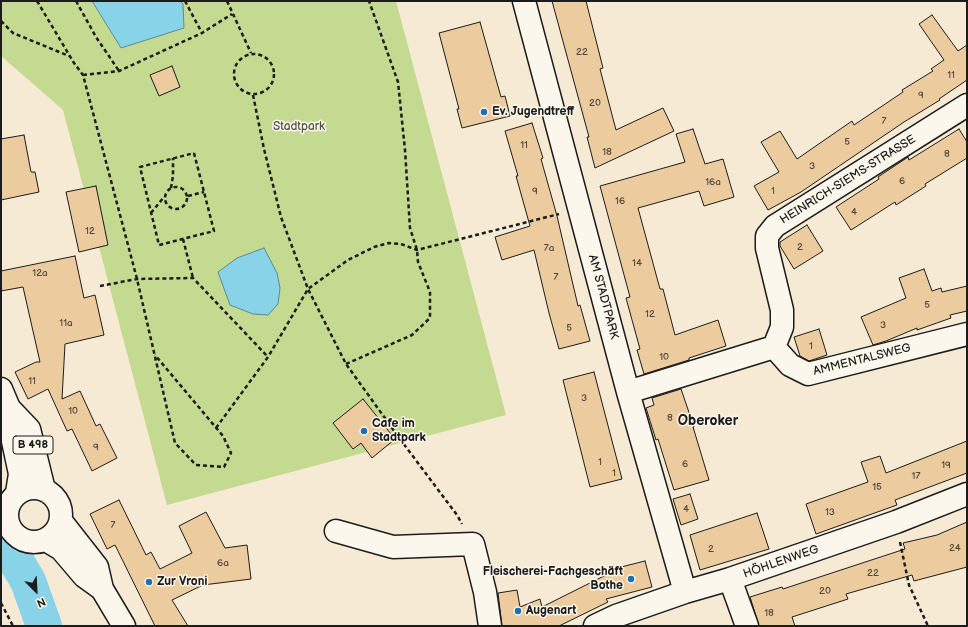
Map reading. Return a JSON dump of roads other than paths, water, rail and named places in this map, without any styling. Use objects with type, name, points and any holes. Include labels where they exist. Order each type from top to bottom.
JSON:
[{"type":"street","name":"AM STADTPARK","points":[[524,1],[628,392],[685,592]]},
{"type":"street","name":"HEINRICH-SIEMS-STRASSE","points":[[774,347],[782,327],[782,310],[767,248],[767,236],[775,226],[967,105]]},
{"type":"street","name":"AMMENTALSWEG","points":[[774,347],[790,365],[808,374],[967,334]]},
{"type":"street","points":[[628,392],[774,347]]},
{"type":"street","name":"B 498","points":[[5,398],[29,429],[44,490]]},
{"type":"street","name":"B 498","points":[[5,398],[20,474],[8,503],[7,518],[10,528],[8,536],[31,543],[46,540]]},
{"type":"street","points":[[8,503],[27,489],[39,488],[55,497],[58,502],[61,521],[54,533],[46,540],[60,549],[84,576],[102,589]]},
{"type":"street","name":"HÖHLENWEG","points":[[595,626],[616,616],[685,592],[730,579],[896,522],[967,494]]},
{"type":"street","points":[[61,521],[97,567],[102,589],[124,626]]},
{"type":"street","points":[[336,531],[392,547],[473,544],[485,592],[490,626]]},
{"type":"street","points":[[730,579],[747,626]]},
{"type":"water","points":[[92,1],[180,1],[183,4],[184,28],[121,48]]},
{"type":"water","points":[[264,248],[277,273],[280,288],[278,304],[268,315],[253,314],[230,305],[218,272],[237,258]]},
{"type":"waterway","points":[[1,536],[28,581],[44,626]]},
{"type":"place","name":"Ev. Jugendtreff","points":[[484,112]]},
{"type":"place","name":"Cafe im Stadtpark","points":[[364,431]]},
{"type":"place","name":"Fleischerei-Fachgeschäft Bothe","points":[[631,579]]},
{"type":"place","name":"Zur Vroni","points":[[149,582]]},
{"type":"place","name":"Augenart","points":[[518,611]]},
{"type":"district","name":"Oberoker","points":[[708,421]]},
{"type":"park label","name":"Stadtpark","points":[[299,127]]}]
